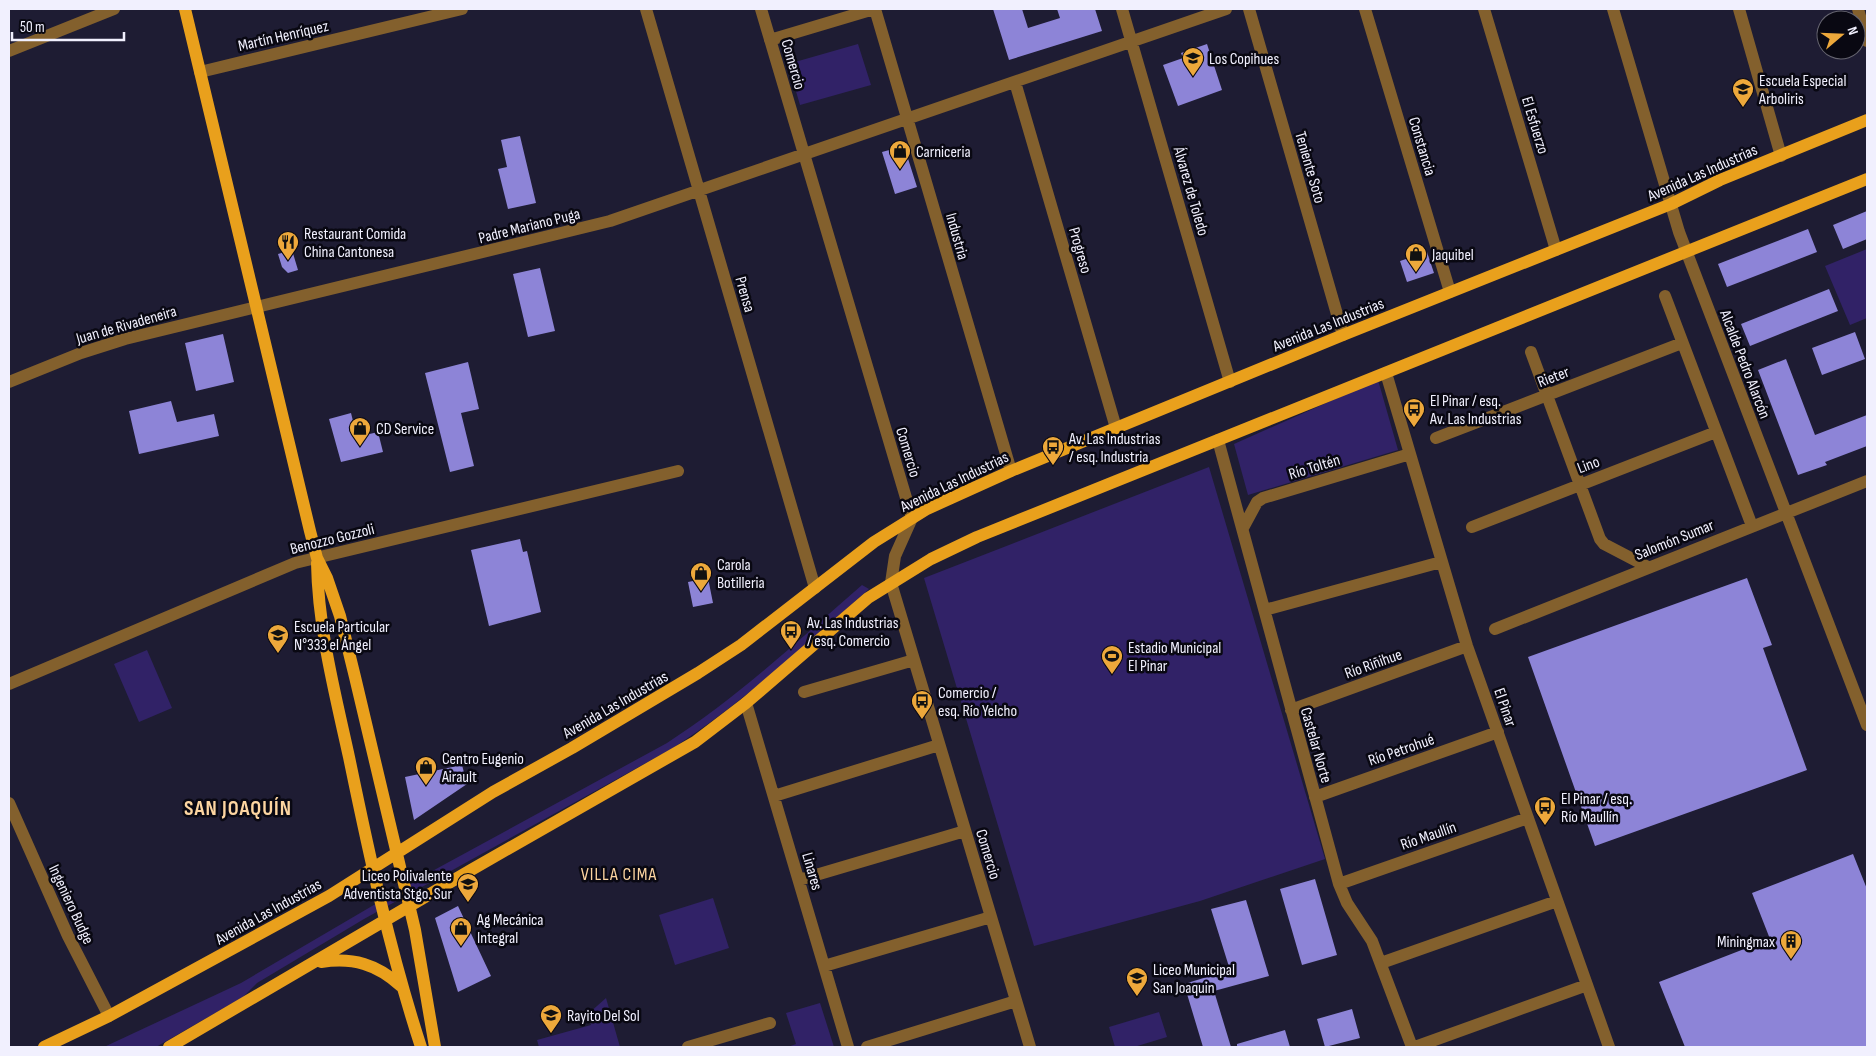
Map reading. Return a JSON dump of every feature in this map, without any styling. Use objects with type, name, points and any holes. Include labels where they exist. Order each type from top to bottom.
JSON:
[{"type":"main road","points":[[185,9],[317,558],[319,599],[326,645],[385,920],[401,986],[421,1047]]},
{"type":"main road","name":"Avenida Las Industrias","points":[[44,1047],[109,1016],[329,896],[493,792],[705,670],[874,542],[912,518],[1011,471],[1671,204],[1720,180],[1867,120]]},
{"type":"main road","points":[[169,1047],[385,920],[695,742],[746,704],[856,607],[931,559],[977,537],[1867,179]]},
{"type":"main road","points":[[317,558],[327,578],[340,616],[410,906],[435,1047]]},
{"type":"main road","points":[[316,962],[342,959],[365,963],[385,973],[401,986]]},
{"type":"street","points":[[9,51],[114,9]]},
{"type":"street","name":"Martín Henríquez","points":[[200,72],[462,9]]},
{"type":"street","name":"Prensa","points":[[646,9],[815,588]]},
{"type":"street","name":"Comercio","points":[[760,9],[912,518],[895,556],[891,583],[1030,1047]]},
{"type":"street","points":[[770,40],[875,9]]},
{"type":"street","name":"Industria","points":[[875,9],[1011,471]]},
{"type":"street","name":"Álvarez de Toledo","points":[[1122,9],[1230,382]]},
{"type":"street","points":[[803,155],[1226,9]]},
{"type":"street","name":"Teniente Soto","points":[[1248,9],[1344,335]]},
{"type":"street","name":"Constancia","points":[[1365,9],[1450,292]]},
{"type":"street","name":"El Esfuerzo","points":[[1484,9],[1556,250]]},
{"type":"street","name":"Alcalde Pedro Alarcón","points":[[1613,9],[1686,251],[1867,725]]},
{"type":"street","points":[[1739,9],[1780,156]]},
{"type":"street","name":"Progreso","points":[[1015,82],[1116,428]]},
{"type":"street","name":"Padre Mariano Puga","points":[[256,306],[586,228],[803,155]]},
{"type":"street","points":[[1665,296],[1752,526]]},
{"type":"street","name":"Juan de Rivadeneira","points":[[9,382],[102,346],[256,306]]},
{"type":"street","name":"Rieter","points":[[1436,438],[1682,344]]},
{"type":"street","points":[[1530,352],[1602,542],[1648,567]]},
{"type":"street","name":"El Pinar","points":[[1386,373],[1467,646],[1609,1047]]},
{"type":"street","name":"Lino","points":[[1472,527],[1716,432]]},
{"type":"street","name":"Castelar Norte","points":[[1218,440],[1266,610],[1291,710],[1339,884],[1346,903],[1366,930],[1382,964],[1413,1047]]},
{"type":"street","name":"Río Toltén","points":[[1243,528],[1257,502],[1263,498],[1410,454]]},
{"type":"street","name":"Benozzo Gozzoli","points":[[9,684],[280,568],[678,471]]},
{"type":"street","name":"Salomón Sumar","points":[[1494,629],[1867,481]]},
{"type":"street","points":[[1266,610],[1441,562]]},
{"type":"street","name":"Río Riñihue","points":[[1291,710],[1467,646]]},
{"type":"street","points":[[804,692],[914,660]]},
{"type":"street","name":"Linares","points":[[746,704],[848,1047]]},
{"type":"street","name":"Río Petrohué","points":[[1315,796],[1498,732]]},
{"type":"street","points":[[774,796],[939,745]]},
{"type":"street","name":"Ingeniero Budge","points":[[9,803],[68,936],[109,1016]]},
{"type":"street","name":"Río Maullín","points":[[1339,884],[1528,818]]},
{"type":"street","points":[[799,880],[965,831]]},
{"type":"street","points":[[1382,964],[1557,901]]},
{"type":"street","points":[[824,966],[991,917]]},
{"type":"street","points":[[1413,1047],[1587,986]]},
{"type":"street","points":[[867,1047],[1016,1001]]},
{"type":"street","points":[[688,1047],[770,1023]]},
{"type":"shaded area","points":[[858,44],[871,85],[800,105],[788,64]]},
{"type":"shaded area","points":[[1867,249],[1867,318],[1850,325],[1825,266]]},
{"type":"shaded area","points":[[1378,380],[1398,450],[1248,495],[1234,444]]},
{"type":"shaded area","name":"Estadio Municipal El Pinar","points":[[1209,467],[1325,859],[1200,901],[1034,946],[924,578]]},
{"type":"shaded area","points":[[862,585],[869,589],[798,652],[725,712],[673,748],[364,919],[257,983],[243,997],[156,1047],[104,1047],[241,983],[425,875],[667,743],[743,688]]},
{"type":"shaded area","points":[[147,650],[172,708],[139,722],[114,664]]},
{"type":"shaded area","points":[[713,898],[729,948],[675,965],[659,915]]},
{"type":"shaded area","points":[[606,998],[620,1047],[539,1047],[537,1040],[591,1025],[588,1014]]},
{"type":"shaded area","points":[[820,1003],[834,1047],[788,1047],[796,1044],[786,1013]]},
{"type":"shaded area","points":[[1159,1012],[1167,1037],[1134,1047],[1115,1047],[1109,1027]]},
{"type":"building","points":[[993,9],[1022,9],[1028,28],[1060,18],[1057,9],[1095,9],[1102,31],[1009,60]]},
{"type":"building","name":"Los Copihues","points":[[1207,44],[1222,90],[1178,106],[1163,65],[1183,58],[1181,53]]},
{"type":"building","points":[[520,136],[536,203],[508,209],[498,169],[507,167],[501,140]]},
{"type":"building","name":"Carniceria","points":[[904,146],[917,187],[895,194],[882,152]]},
{"type":"building","points":[[1867,211],[1867,239],[1843,249],[1833,225]]},
{"type":"building","points":[[1808,229],[1817,252],[1727,287],[1718,264]]},
{"type":"building","name":"Restaurant Comida China Cantonesa","points":[[292,250],[298,270],[288,273],[282,267],[278,254]]},
{"type":"building","points":[[1427,252],[1434,273],[1407,282],[1400,261]]},
{"type":"building","points":[[540,268],[555,331],[528,337],[513,274]]},
{"type":"building","points":[[1829,289],[1838,311],[1750,346],[1741,324]]},
{"type":"building","points":[[1855,332],[1865,359],[1822,375],[1812,348]]},
{"type":"building","points":[[223,334],[234,382],[196,391],[185,343]]},
{"type":"building","points":[[1786,359],[1815,435],[1867,415],[1867,446],[1825,462],[1827,465],[1798,475],[1758,370]]},
{"type":"building","points":[[468,362],[479,409],[461,413],[474,466],[450,472],[425,373]]},
{"type":"building","points":[[171,401],[177,422],[214,414],[219,436],[139,454],[129,411]]},
{"type":"building","name":"CD Service","points":[[351,413],[357,437],[378,432],[383,452],[341,462],[329,419]]},
{"type":"building","points":[[520,539],[523,552],[527,551],[541,612],[489,626],[471,550]]},
{"type":"building","points":[[708,578],[713,603],[693,607],[688,582]]},
{"type":"building","points":[[1747,578],[1772,645],[1763,648],[1807,770],[1595,846],[1528,657]]},
{"type":"building","name":"Centro Eugenio Airault","points":[[462,765],[467,784],[414,820],[405,777]]},
{"type":"building","name":"Miningmax","points":[[1853,854],[1867,889],[1867,1047],[1685,1047],[1659,982],[1770,939],[1752,893]]},
{"type":"building","points":[[1315,879],[1337,955],[1302,965],[1280,889]]},
{"type":"building","points":[[1246,900],[1269,976],[1214,991],[1231,1047],[1203,1047],[1184,984],[1230,970],[1211,909]]},
{"type":"building","name":"Ag Mecánica Integral","points":[[458,906],[491,976],[458,992],[435,918]]},
{"type":"building","points":[[1352,1009],[1360,1038],[1325,1047],[1317,1019]]},
{"type":"building","points":[[1285,1030],[1290,1047],[1237,1047],[1237,1044]]},
{"type":"place","name":"Los Copihues","points":[[1193,77]]},
{"type":"place","name":"Escuela Especial Arboliris","points":[[1743,108]]},
{"type":"place","name":"Carniceria","points":[[900,170]]},
{"type":"place","name":"Restaurant Comida China Cantonesa","points":[[288,261]]},
{"type":"place","name":"Jaquibel","points":[[1416,273]]},
{"type":"place","name":"El Pinar / esq. Av. Las Industrias","points":[[1414,428]]},
{"type":"place","name":"CD Service","points":[[360,447]]},
{"type":"place","name":"Av. Las Industrias / esq. Industria","points":[[1053,466]]},
{"type":"place","name":"Carola Botilleria","points":[[701,592]]},
{"type":"place","name":"Av. Las Industrias / esq. Comercio","points":[[791,650]]},
{"type":"place","name":"Escuela Particular N°333 el Ángel","points":[[278,654]]},
{"type":"place","name":"Estadio Municipal El Pinar","points":[[1112,675]]},
{"type":"place","name":"Comercio / esq. Río Yelcho","points":[[922,720]]},
{"type":"place","name":"Centro Eugenio Airault","points":[[426,786]]},
{"type":"place","name":"El Pinar / esq. Río Maullín","points":[[1545,826]]},
{"type":"place","name":"Liceo Polivalente Adventista Stgo. Sur","points":[[468,903]]},
{"type":"place","name":"Ag Mecánica Integral","points":[[461,947]]},
{"type":"place","name":"Miningmax","points":[[1791,960]]},
{"type":"place","name":"Liceo Municipal San Joaquin","points":[[1137,997]]},
{"type":"place","name":"Rayito Del Sol","points":[[551,1034]]},
{"type":"district","name":"SAN JOAQUÍN","points":[[238,808]]},
{"type":"district","name":"VILLA CIMA","points":[[619,874]]}]
